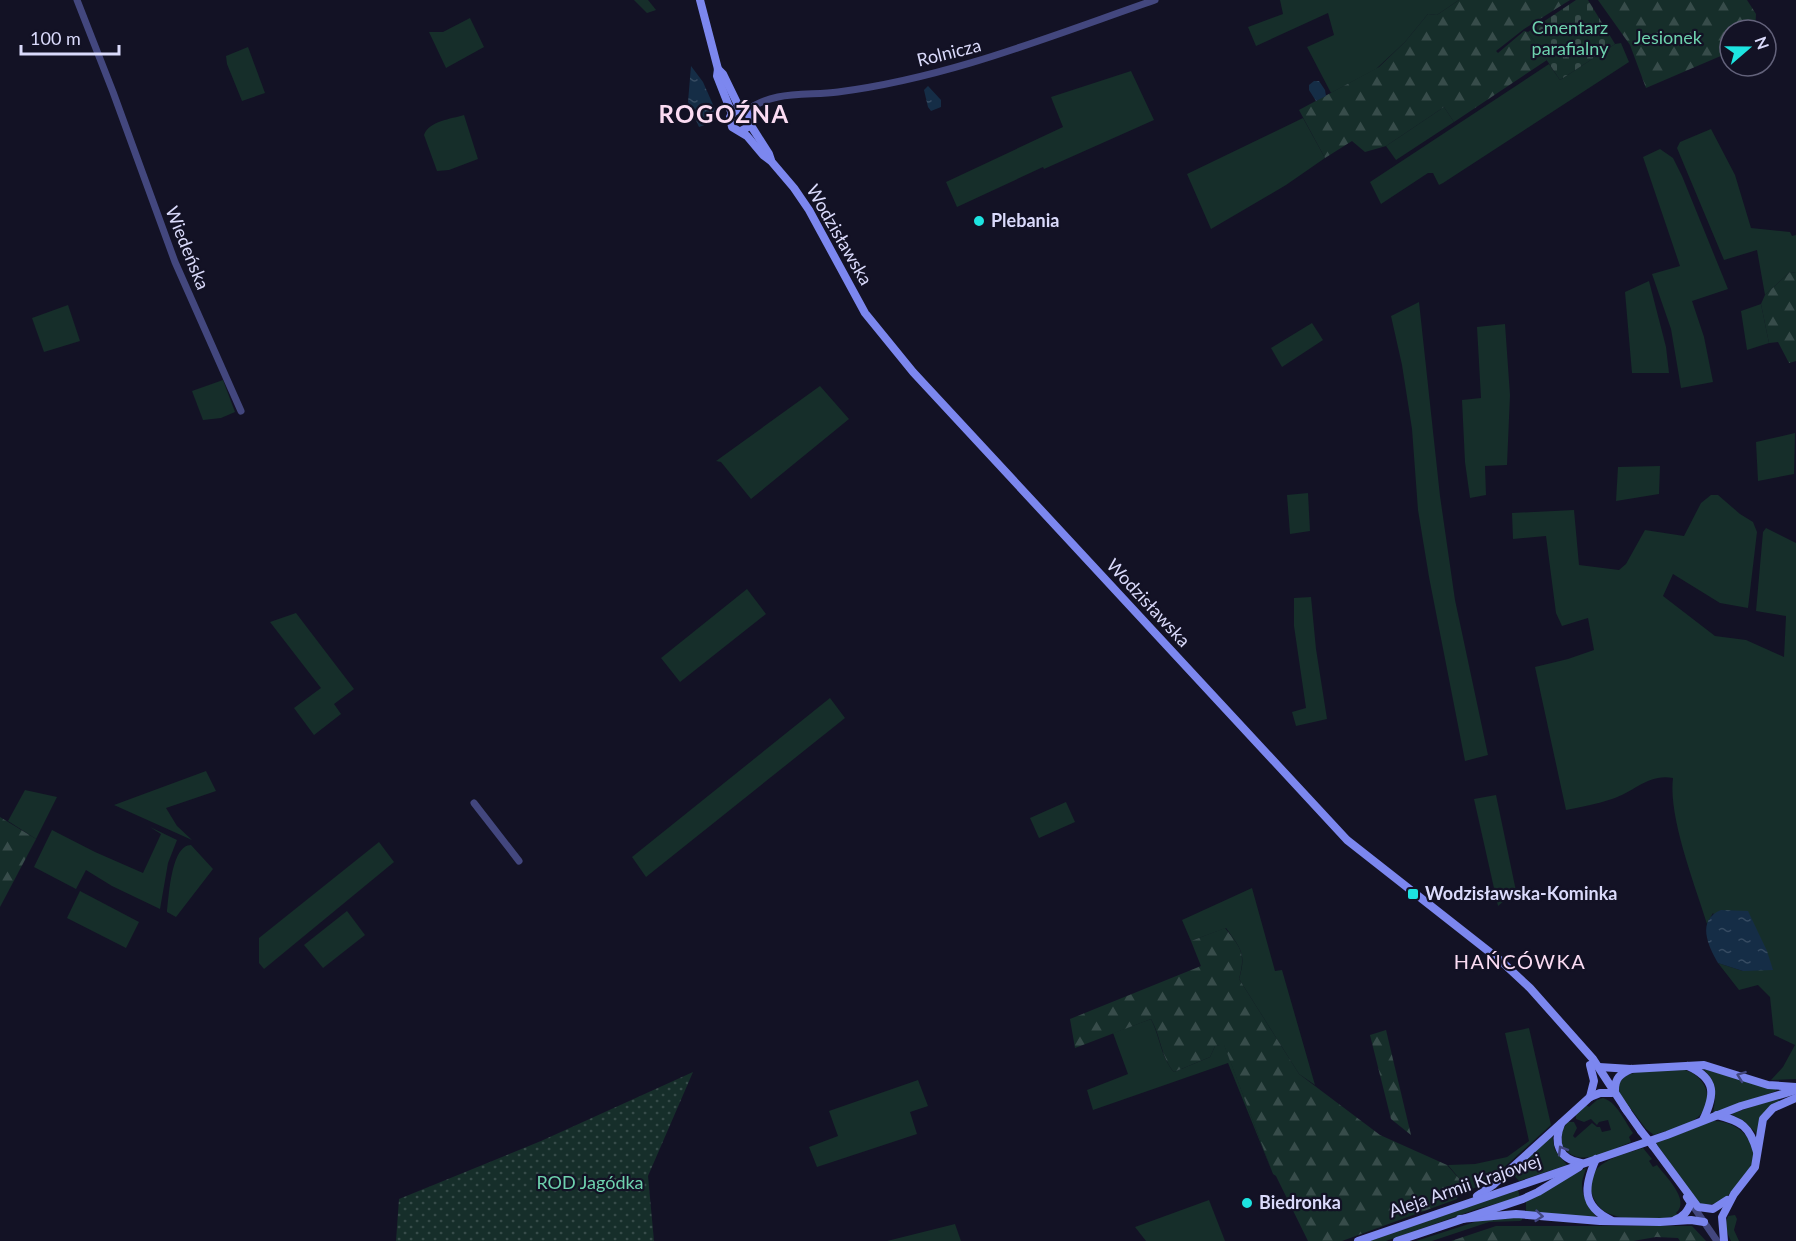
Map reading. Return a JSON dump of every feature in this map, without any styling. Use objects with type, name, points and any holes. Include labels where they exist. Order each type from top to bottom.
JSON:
[{"type":"main road","points":[[700,0],[718,69],[723,74],[739,112],[750,116],[750,124],[741,131],[734,129],[730,124],[739,112]]},
{"type":"main road","name":"Wodzisławska","points":[[750,124],[771,160],[809,210],[856,298],[878,332],[1347,840],[1524,981],[1556,1017],[1594,1066],[1695,1205]]},
{"type":"main road","name":"Wodzisławska","points":[[741,131],[763,155],[771,160]]},
{"type":"main road","points":[[1590,1097],[1594,1081],[1594,1066],[1631,1069],[1704,1065],[1768,1085],[1796,1089]]},
{"type":"main road","points":[[1687,1066],[1706,1077],[1712,1089],[1710,1105],[1703,1120]]},
{"type":"main road","points":[[1465,1204],[1493,1185],[1590,1097],[1613,1092],[1620,1074],[1631,1069]]},
{"type":"main road","name":"Aleja Armii Krajowej","points":[[1358,1241],[1796,1089]]},
{"type":"main road","points":[[1672,1221],[1686,1214],[1695,1205],[1713,1209],[1720,1207],[1734,1194],[1753,1170],[1765,1116],[1773,1108],[1796,1098]]},
{"type":"main road","points":[[1716,1115],[1730,1118],[1745,1127],[1753,1138],[1757,1153]]},
{"type":"main road","points":[[1561,1124],[1557,1141],[1561,1154],[1572,1161],[1584,1163]]},
{"type":"main road","points":[[1596,1159],[1587,1181],[1588,1196],[1598,1212],[1612,1220]]},
{"type":"main road","name":"Aleja Armii Krajowej","points":[[1397,1241],[1530,1196],[1584,1163]]},
{"type":"main road","points":[[1723,1241],[1722,1217],[1734,1194]]},
{"type":"main road","points":[[1461,1219],[1516,1214],[1600,1221],[1704,1222]]},
{"type":"street","name":"Wiedeńska","points":[[76,0],[113,92],[175,262],[241,411]]},
{"type":"street","name":"Rolnicza","points":[[739,112],[777,97],[855,90],[968,64],[1155,0]]},
{"type":"street","points":[[474,803],[519,861]]},
{"type":"street","name":"Wodzisławska","points":[[1695,1205],[1717,1241]]},
{"type":"street","name":"Wodzisławska","points":[[1695,1205],[1723,1241]]},
{"type":"green space","points":[[634,0],[648,0],[656,10],[647,13]]},
{"type":"green space","points":[[1280,0],[1459,0],[1437,15],[1428,14],[1405,42],[1376,69],[1331,93],[1307,47],[1334,35],[1328,13],[1256,46],[1248,27],[1283,14]]},
{"type":"green space","points":[[1459,0],[1570,0],[1524,29],[1496,51],[1498,53],[1524,31],[1528,32],[1547,60],[1454,122],[1444,107],[1386,146],[1365,152],[1352,141],[1325,158],[1299,110],[1379,67],[1405,42],[1428,14],[1437,15]]},
{"type":"green space","name":"Cmentarz parafialny","points":[[1576,0],[1588,0],[1615,44],[1560,80],[1528,32]]},
{"type":"green space","name":"Jesionek","points":[[1598,0],[1747,0],[1756,14],[1756,18],[1718,18],[1718,57],[1646,88],[1630,45]]},
{"type":"green space","points":[[470,18],[484,47],[446,68],[429,32],[443,32]]},
{"type":"green space","points":[[1621,43],[1629,62],[1443,183],[1439,185],[1433,173],[1428,173],[1381,204],[1370,182],[1549,64],[1560,80],[1615,44]]},
{"type":"green space","points":[[248,47],[265,93],[242,101],[226,56]]},
{"type":"green space","points":[[1131,71],[1154,120],[1044,169],[1043,167],[957,207],[946,182],[1063,127],[1051,97]]},
{"type":"green space","points":[[1444,107],[1454,122],[1396,160],[1386,146]]},
{"type":"green space","points":[[464,115],[478,159],[449,170],[437,171],[424,135],[435,124]]},
{"type":"green space","points":[[1303,118],[1325,158],[1286,185],[1211,229],[1187,174]]},
{"type":"green space","points":[[1711,129],[1735,175],[1751,228],[1790,232],[1792,236],[1796,235],[1796,273],[1790,272],[1765,295],[1757,250],[1724,260],[1677,148],[1680,142]]},
{"type":"green space","points":[[1660,149],[1673,158],[1682,176],[1728,289],[1692,301],[1704,337],[1713,382],[1681,388],[1671,329],[1652,274],[1680,266],[1643,157]]},
{"type":"green space","points":[[1790,272],[1796,273],[1796,361],[1789,363],[1778,342],[1769,343],[1761,304],[1765,295]]},
{"type":"green space","points":[[1649,281],[1666,347],[1669,373],[1632,373],[1625,292]]},
{"type":"green space","points":[[1419,302],[1440,496],[1455,600],[1488,755],[1465,761],[1429,577],[1418,510],[1412,429],[1402,365],[1391,316]]},
{"type":"green space","points":[[1761,304],[1769,343],[1747,350],[1741,311]]},
{"type":"green space","points":[[68,305],[80,341],[44,352],[32,318]]},
{"type":"green space","points":[[1312,323],[1323,340],[1282,367],[1271,348]]},
{"type":"green space","points":[[1505,324],[1510,395],[1507,465],[1485,466],[1486,495],[1470,498],[1465,462],[1462,400],[1481,398],[1477,327]]},
{"type":"green space","points":[[223,380],[235,412],[221,418],[203,420],[192,391]]},
{"type":"green space","points":[[820,386],[849,419],[751,499],[721,462],[716,461]]},
{"type":"green space","points":[[1795,433],[1794,474],[1758,481],[1756,442]]},
{"type":"green space","points":[[1660,466],[1659,494],[1616,501],[1618,467]]},
{"type":"green space","points":[[1308,493],[1310,531],[1290,534],[1287,495]]},
{"type":"green space","points":[[1711,495],[1718,495],[1753,522],[1757,532],[1748,608],[1720,603],[1673,574],[1663,596],[1715,636],[1746,640],[1784,657],[1786,616],[1756,611],[1763,532],[1766,528],[1796,543],[1796,1079],[1771,1080],[1783,1067],[1795,1045],[1774,1035],[1770,997],[1758,985],[1739,990],[1718,963],[1743,971],[1713,913],[1707,924],[1678,831],[1673,778],[1656,778],[1612,799],[1566,810],[1535,667],[1594,650],[1588,618],[1562,626],[1556,613],[1546,536],[1513,539],[1512,513],[1574,510],[1579,565],[1619,570],[1626,564],[1645,530],[1684,536],[1701,503]]},
{"type":"green space","points":[[747,589],[766,614],[680,682],[661,658]]},
{"type":"green space","points":[[1311,597],[1316,649],[1327,719],[1296,726],[1292,712],[1306,708],[1294,626],[1294,598]]},
{"type":"green space","points":[[296,613],[354,689],[334,704],[341,714],[314,735],[294,708],[321,688],[270,622]]},
{"type":"green space","points":[[830,698],[845,718],[646,877],[632,857]]},
{"type":"green space","points":[[206,771],[216,791],[166,808],[177,826],[192,840],[114,805]]},
{"type":"green space","points":[[25,790],[57,797],[36,839],[8,821]]},
{"type":"green space","points":[[1496,795],[1516,891],[1498,906],[1474,799]]},
{"type":"green space","points":[[1066,802],[1075,822],[1039,838],[1030,818]]},
{"type":"green space","points":[[0,817],[36,839],[0,907]]},
{"type":"green space","points":[[150,827],[177,840],[168,863],[160,909],[112,886],[86,870],[76,889],[34,867],[52,830],[143,873],[161,834]]},
{"type":"green space","points":[[379,842],[394,862],[264,969],[259,963],[259,938]]},
{"type":"green space","points":[[191,845],[213,869],[176,917],[167,912],[172,873],[179,853],[184,847]]},
{"type":"green space","points":[[1252,888],[1275,971],[1282,970],[1315,1085],[1299,1074],[1239,979],[1242,963],[1241,951],[1226,928],[1191,941],[1182,920]]},
{"type":"green space","points":[[80,891],[139,922],[126,948],[67,918]]},
{"type":"green space","points":[[347,911],[365,935],[323,968],[304,945]]},
{"type":"green space","points":[[1225,928],[1241,951],[1242,963],[1239,979],[1299,1074],[1380,1135],[1447,1165],[1463,1183],[1457,1199],[1342,1241],[1308,1241],[1273,1174],[1224,1045],[1215,1046],[1210,1057],[1174,1072],[1166,1060],[1151,1019],[1075,1048],[1070,1019],[1201,966],[1191,941]]},
{"type":"green space","points":[[1151,1019],[1166,1060],[1174,1072],[1210,1057],[1215,1046],[1224,1044],[1273,1174],[1228,1063],[1093,1110],[1087,1090],[1128,1074],[1113,1033]]},
{"type":"green space","points":[[1529,1028],[1551,1125],[1488,1182],[1459,1195],[1463,1183],[1448,1165],[1475,1164],[1507,1157],[1529,1141],[1505,1033]]},
{"type":"green space","points":[[1386,1030],[1411,1135],[1391,1119],[1370,1035]]},
{"type":"green space","points":[[1703,1069],[1776,1088],[1776,1091],[1713,1113],[1714,1084]]},
{"type":"green space","points":[[1653,1070],[1685,1070],[1693,1073],[1704,1085],[1707,1092],[1706,1107],[1694,1120],[1654,1135],[1646,1129],[1621,1096],[1618,1086],[1622,1079],[1630,1074]]},
{"type":"green space","name":"ROD Jagódka","points":[[693,1072],[648,1176],[654,1241],[396,1241],[399,1199],[541,1141]]},
{"type":"green space","points":[[918,1080],[928,1106],[910,1112],[917,1134],[817,1167],[809,1147],[838,1136],[829,1111]]},
{"type":"green space","points":[[1603,1098],[1617,1108],[1624,1118],[1633,1133],[1629,1137],[1631,1142],[1585,1158],[1568,1153],[1562,1145],[1562,1130],[1568,1122],[1574,1122],[1577,1128],[1573,1136],[1575,1138],[1592,1123],[1600,1127],[1602,1132],[1611,1130],[1608,1120],[1599,1122],[1597,1125],[1591,1119],[1584,1122],[1576,1119],[1576,1114],[1586,1105],[1589,1107]]},
{"type":"green space","points":[[1778,1098],[1780,1102],[1757,1134],[1744,1121],[1731,1114]]},
{"type":"green space","points":[[1713,1121],[1730,1124],[1745,1134],[1753,1149],[1753,1158],[1745,1177],[1721,1203],[1703,1205],[1698,1202],[1656,1143]]},
{"type":"green space","points":[[1552,1135],[1555,1150],[1567,1165],[1519,1181],[1511,1172]]},
{"type":"green space","points":[[1643,1148],[1652,1159],[1649,1161],[1653,1167],[1657,1165],[1679,1195],[1680,1208],[1676,1213],[1679,1216],[1653,1219],[1618,1217],[1601,1209],[1595,1200],[1591,1183],[1593,1174],[1599,1167],[1615,1157]]},
{"type":"green space","points":[[1586,1168],[1582,1182],[1583,1192],[1586,1202],[1597,1218],[1526,1213],[1526,1200]]},
{"type":"green space","points":[[1518,1190],[1520,1197],[1477,1209],[1386,1241],[1369,1241]]},
{"type":"green space","points":[[1209,1200],[1225,1241],[1146,1241],[1135,1227]]},
{"type":"green space","points":[[1735,1215],[1737,1219],[1734,1230],[1739,1241],[1731,1241],[1726,1223],[1728,1216]]},
{"type":"green space","points":[[1522,1216],[1520,1221],[1489,1222],[1432,1241],[1416,1241],[1484,1219]]},
{"type":"green space","points":[[955,1224],[961,1241],[887,1241]]},
{"type":"green space","points":[[1496,1226],[1692,1226],[1706,1241],[1680,1241],[1678,1238],[1656,1237],[1633,1241],[1451,1241]]},
{"type":"water","points":[[691,66],[703,82],[718,116],[710,123],[699,127],[688,102]]},
{"type":"water","points":[[1314,81],[1319,81],[1326,96],[1316,101],[1309,90],[1309,85]]},
{"type":"water","points":[[928,86],[941,100],[941,107],[931,111],[924,90]]},
{"type":"water","points":[[1721,910],[1748,911],[1767,951],[1773,970],[1743,971],[1718,963],[1708,941],[1706,927],[1713,914]]},
{"type":"place","name":"Plebania","points":[[979,221]]},
{"type":"place","name":"Wodzisławska-Kominka","points":[[1413,894]]},
{"type":"place","name":"Biedronka","points":[[1247,1203]]},
{"type":"district","name":"ROGOŹNA","points":[[724,115]]},
{"type":"district","name":"HAŃCÓWKA","points":[[1520,962]]}]
